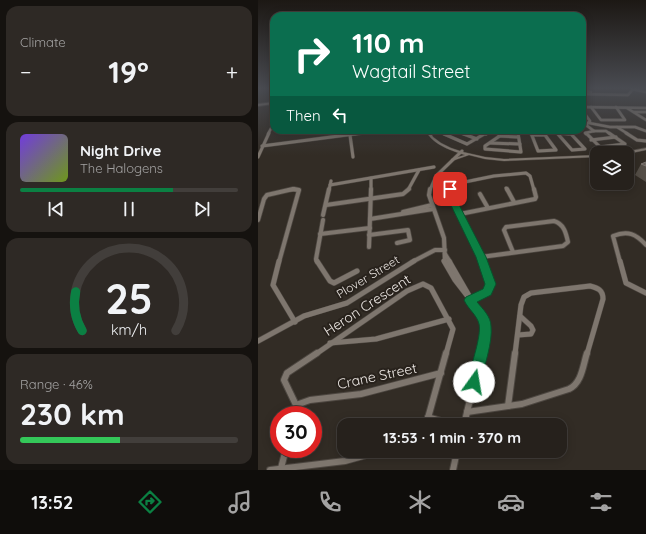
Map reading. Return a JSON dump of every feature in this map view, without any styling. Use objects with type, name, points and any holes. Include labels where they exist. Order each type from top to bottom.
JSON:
[{"type":"street","points":[[594,111],[601,120],[625,120],[619,111]]},
{"type":"street","points":[[633,112],[646,112]]},
{"type":"street","points":[[633,112],[645,119]]},
{"type":"street","points":[[586,115],[589,120],[587,124]]},
{"type":"street","points":[[587,124],[636,127],[646,131]]},
{"type":"street","points":[[587,124],[594,131]]},
{"type":"street","points":[[617,126],[638,140],[646,141]]},
{"type":"street","points":[[586,133],[605,130],[625,144],[600,148],[586,134]]},
{"type":"street","points":[[258,157],[270,131]]},
{"type":"street","points":[[262,146],[357,134]]},
{"type":"street","points":[[431,134],[436,140],[454,149],[483,156],[516,160]]},
{"type":"street","points":[[433,134],[442,141],[472,155]]},
{"type":"street","points":[[444,134],[463,143],[469,144],[486,134]]},
{"type":"street","points":[[464,134],[477,139]]},
{"type":"street","points":[[502,134],[485,146],[485,150],[522,152],[518,134]]},
{"type":"street","points":[[559,134],[572,150],[585,149],[572,134]]},
{"type":"street","points":[[350,135],[353,157]]},
{"type":"street","points":[[532,135],[544,135],[556,150],[538,151],[532,135]]},
{"type":"street","points":[[499,136],[518,137]]},
{"type":"street","points":[[591,140],[616,137]]},
{"type":"street","points":[[490,143],[520,144]]},
{"type":"street","points":[[453,160],[456,152],[454,149]]},
{"type":"street","points":[[634,151],[646,149]]},
{"type":"street","points":[[462,151],[438,174],[433,181],[429,193],[444,238],[444,260],[450,272],[471,299],[485,322],[485,331],[466,418]]},
{"type":"street","points":[[453,160],[463,155],[472,155],[498,160],[590,156]]},
{"type":"street","points":[[356,271],[338,282],[332,282],[316,259],[330,183],[371,178],[434,167]]},
{"type":"street","points":[[326,205],[370,200],[406,193],[419,170]]},
{"type":"street","points":[[460,214],[536,198],[531,176],[529,174],[494,176],[458,183],[452,186],[449,193],[488,274],[490,287],[485,294],[471,299]]},
{"type":"street","points":[[369,246],[371,178]]},
{"type":"street","points":[[506,188],[514,202]]},
{"type":"street","points":[[258,220],[267,194],[293,189],[299,190],[273,282],[273,286],[295,322]]},
{"type":"street","points":[[480,194],[488,208]]},
{"type":"street","points":[[370,219],[433,207]]},
{"type":"street","points":[[481,257],[556,248],[566,244],[568,240],[562,224],[555,221],[506,227],[504,230],[513,252]]},
{"type":"street","points":[[320,234],[370,228]]},
{"type":"street","points":[[369,235],[408,230],[410,240],[397,243]]},
{"type":"street","points":[[646,245],[638,236],[634,234],[619,234],[613,236],[626,283],[646,293]]},
{"type":"street","name":"Plover Street","points":[[258,341],[313,313],[340,306],[425,254],[435,250],[445,252]]},
{"type":"street","name":"Heron Crescent","points":[[296,405],[284,382],[285,376],[330,343],[407,291],[424,284],[430,286],[449,320],[453,331],[428,417]]},
{"type":"street","points":[[467,412],[522,404],[575,386],[579,378],[603,299],[603,294],[598,288],[588,286],[529,294],[525,296],[522,300],[508,406]]},
{"type":"street","points":[[518,335],[531,334],[534,330],[520,316]]},
{"type":"street","points":[[330,343],[349,344],[368,341],[449,320]]},
{"type":"street","name":"Crane Street","points":[[296,405],[310,400],[361,394],[441,373]]},
{"type":"street","points":[[281,468],[284,458]]},
{"type":"street","points":[[270,470],[345,461],[356,458]]},
{"type":"street","points":[[453,470],[456,458]]},
{"type":"route","points":[[450,189],[449,193],[487,270],[490,284],[488,292],[470,300],[482,315],[486,325],[485,336],[474,382]]}]
